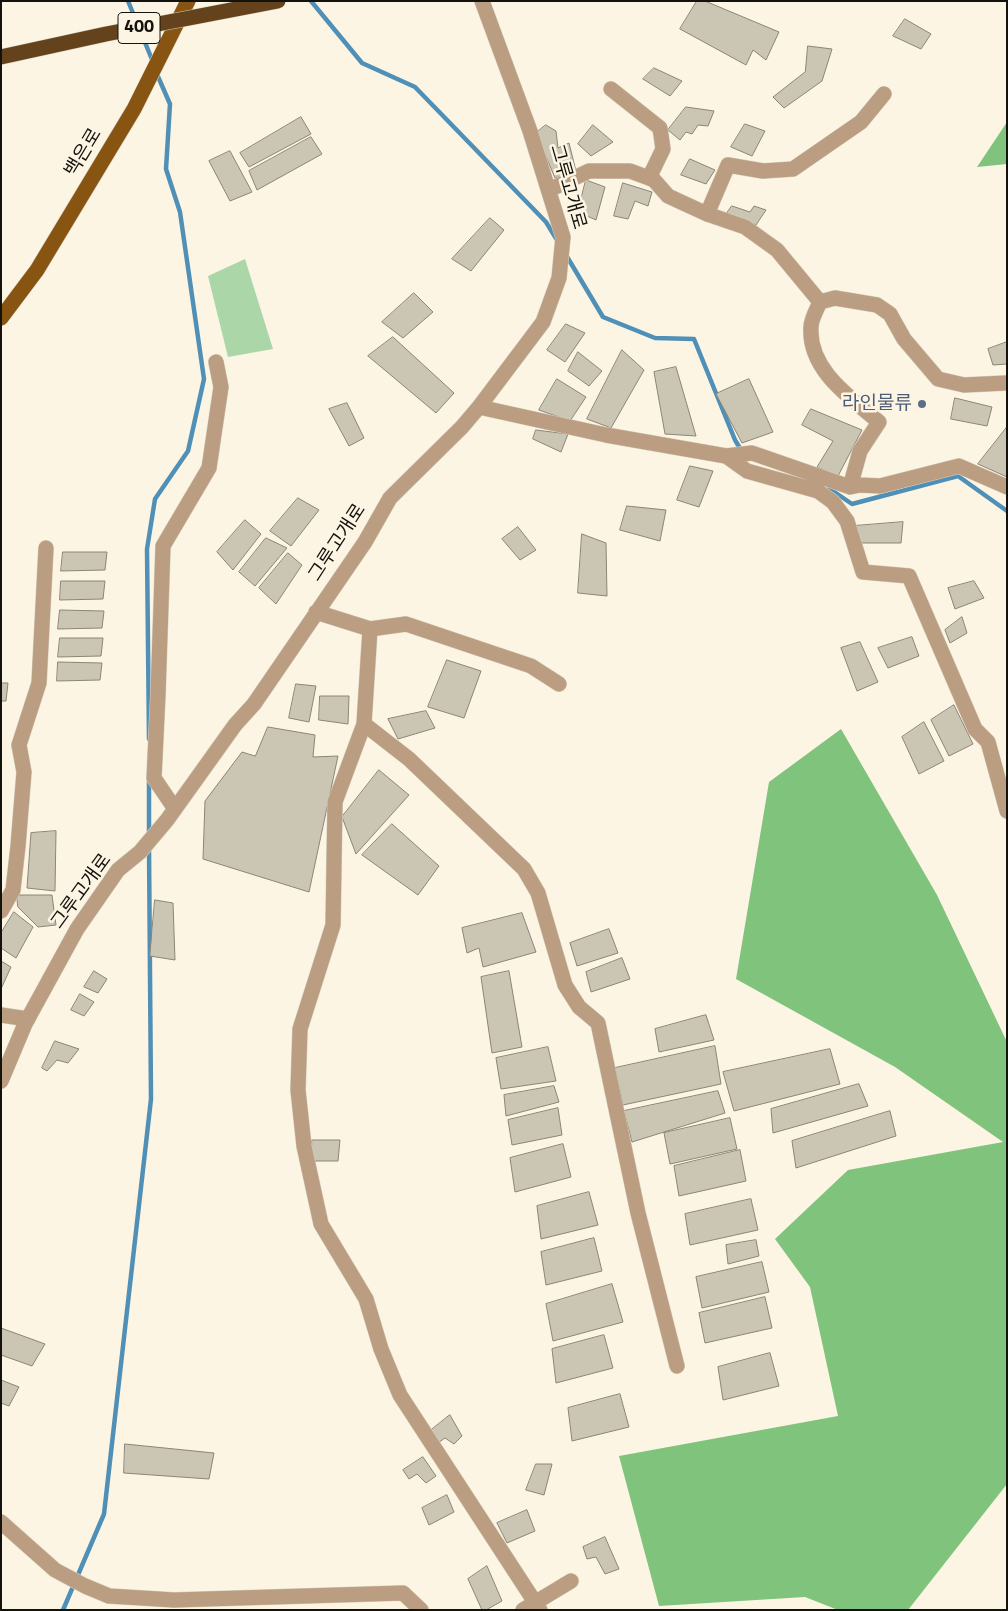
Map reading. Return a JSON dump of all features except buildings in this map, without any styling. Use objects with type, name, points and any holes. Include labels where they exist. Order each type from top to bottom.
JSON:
[{"type":"highway","name":"400","points":[[1,57],[106,34],[278,1]]},
{"type":"main road","name":"백은로","points":[[1,318],[37,270],[134,109],[188,1]]},
{"type":"street","name":"그루고개로","points":[[1,1081],[28,1018],[77,929],[118,870],[140,852],[171,814],[235,725],[254,704],[365,542],[390,498],[462,427],[543,322],[559,278],[563,237],[530,131],[482,1]]},
{"type":"street","points":[[611,88],[660,128],[663,150],[649,178]]},
{"type":"street","points":[[707,214],[728,165],[763,171],[793,169],[861,122],[884,94]]},
{"type":"street","points":[[549,190],[589,171],[630,170],[654,180],[668,196],[707,214],[745,227],[777,250],[820,302]]},
{"type":"street","points":[[820,302],[835,298],[877,305],[890,314],[904,339],[938,379],[964,386],[1006,383]]},
{"type":"street","points":[[820,302],[811,326],[814,350],[830,379],[879,422],[860,451],[850,487]]},
{"type":"street","points":[[171,814],[154,778],[163,546],[209,468],[221,387],[216,362]]},
{"type":"street","points":[[479,407],[606,435],[730,456],[752,453],[850,487],[860,485],[880,486],[959,466],[1007,487]]},
{"type":"street","points":[[730,456],[747,471],[818,492],[833,502],[847,521],[863,572],[909,576],[975,729],[988,742],[1007,811]]},
{"type":"street","points":[[1,911],[13,890],[24,772],[19,745],[39,683],[46,548]]},
{"type":"street","points":[[316,612],[370,629],[406,624],[531,666],[559,684]]},
{"type":"street","points":[[370,629],[364,724],[335,802],[333,925],[300,1028],[298,1090],[304,1146],[321,1224],[366,1299],[381,1349],[400,1395],[532,1607],[571,1581]]},
{"type":"street","points":[[364,724],[409,759],[524,869],[538,893],[565,986],[579,1007],[598,1023],[638,1213],[677,1366]]},
{"type":"street","points":[[1,1015],[28,1018]]},
{"type":"street","points":[[1,1522],[56,1570],[85,1586],[109,1596],[174,1600],[403,1593],[421,1610]]},
{"type":"green space","points":[[1007,122],[1007,164],[977,167]]},
{"type":"green space","points":[[245,259],[273,349],[228,357],[208,276]]},
{"type":"green space","points":[[841,729],[937,895],[1007,1042],[1007,1484],[908,1610],[838,1610],[805,1597],[659,1606],[619,1456],[838,1416],[810,1287],[775,1239],[848,1170],[1003,1142],[895,1067],[736,979],[769,782]]},
{"type":"waterway","points":[[128,1],[153,62]]},
{"type":"waterway","points":[[311,1],[362,63],[415,87],[546,222],[557,240]]},
{"type":"waterway","points":[[149,739],[147,549],[155,499],[188,451],[204,379],[180,212],[166,169],[170,104],[156,72]]},
{"type":"waterway","points":[[566,255],[603,317],[655,338],[694,339],[735,440],[741,450]]},
{"type":"waterway","points":[[823,487],[830,489],[852,504],[958,476],[1007,511]]},
{"type":"waterway","points":[[149,780],[149,834]]},
{"type":"waterway","points":[[63,1610],[104,1514],[151,1099],[149,847]]},
{"type":"place","name":"라인물류","points":[[922,404]]}]
